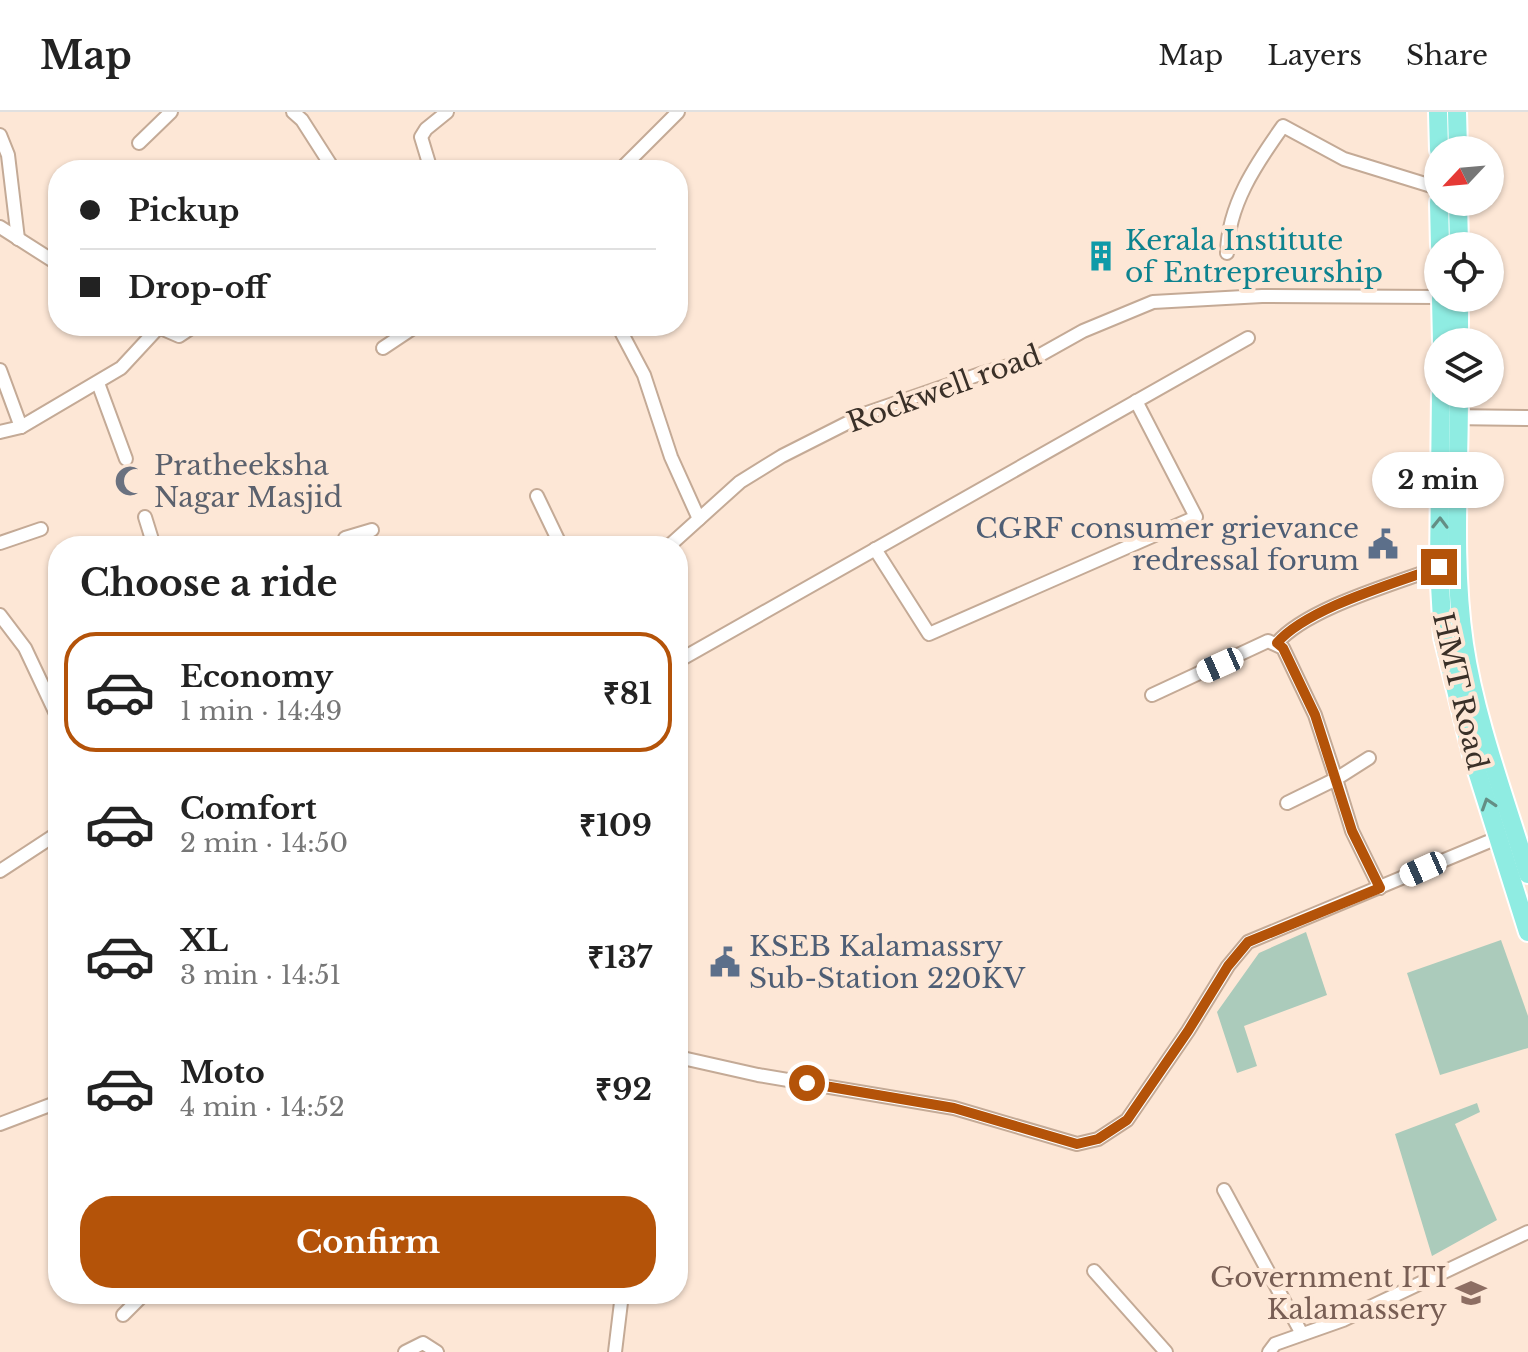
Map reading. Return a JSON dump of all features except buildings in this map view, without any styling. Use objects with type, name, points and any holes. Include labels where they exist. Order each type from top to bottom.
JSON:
[{"type":"main road","points":[[1438,112],[1439,136]]},
{"type":"main road","points":[[1457,112],[1458,136]]},
{"type":"main road","name":"HMT Road","points":[[1446,408],[1450,417],[1459,540],[1464,648],[1528,932]]},
{"type":"main road","name":"HMT Road","points":[[1454,408],[1450,417],[1439,567],[1443,637],[1454,686],[1506,834],[1528,874]]},
{"type":"street","points":[[139,143],[171,112]]},
{"type":"street","points":[[293,112],[302,120],[328,160]]},
{"type":"street","points":[[428,160],[421,137],[447,112]]},
{"type":"street","points":[[630,160],[678,112]]},
{"type":"street","points":[[1227,253],[1227,231],[1250,173],[1283,126],[1344,159],[1424,184]]},
{"type":"street","points":[[0,135],[8,155],[18,239]]},
{"type":"street","points":[[0,154],[10,173],[10,199],[9,220],[0,225],[48,258]]},
{"type":"street","name":"Rockwell road","points":[[680,536],[740,482],[782,456],[867,413],[1033,359],[1083,331],[1153,302],[1262,296],[1424,297]]},
{"type":"street","points":[[0,432],[21,427],[98,383],[121,368],[150,336]]},
{"type":"street","points":[[383,348],[401,336]]},
{"type":"street","points":[[623,336],[644,375],[671,457],[699,519]]},
{"type":"street","points":[[688,655],[1248,338]]},
{"type":"street","points":[[0,370],[21,427]]},
{"type":"street","points":[[98,383],[126,459]]},
{"type":"street","points":[[875,549],[929,634],[1196,517],[1136,401]]},
{"type":"street","points":[[1450,417],[1528,418]]},
{"type":"street","points":[[537,496],[556,536]]},
{"type":"street","points":[[145,517],[151,536]]},
{"type":"street","points":[[0,543],[41,529]]},
{"type":"street","points":[[352,536],[372,530]]},
{"type":"street","points":[[1277,643],[1295,626],[1320,612],[1439,567]]},
{"type":"street","points":[[0,615],[25,648],[48,697]]},
{"type":"street","points":[[1152,695],[1268,641],[1283,648],[1315,715],[1352,831],[1380,888]]},
{"type":"street","points":[[1287,803],[1336,779],[1369,758]]},
{"type":"street","points":[[688,1059],[758,1075],[954,1108],[1077,1144],[1098,1139],[1127,1120],[1228,966],[1248,942],[1506,834]]},
{"type":"street","points":[[0,871],[48,840]]},
{"type":"street","points":[[0,1124],[48,1106]]},
{"type":"street","points":[[1224,1190],[1302,1334]]},
{"type":"street","points":[[1269,1352],[1275,1344],[1343,1320],[1528,1232]]},
{"type":"street","points":[[1094,1271],[1166,1352]]},
{"type":"street","points":[[123,1315],[134,1304]]},
{"type":"street","points":[[615,1352],[621,1304]]},
{"type":"street","points":[[405,1352],[423,1343],[437,1352]]},
{"type":"green space","points":[[1306,932],[1327,995],[1244,1026],[1257,1066],[1237,1073],[1217,1012],[1259,953]]},
{"type":"green space","points":[[1501,940],[1528,1016],[1528,1048],[1440,1075],[1407,973]]},
{"type":"green space","points":[[1477,1103],[1480,1112],[1455,1124],[1497,1220],[1432,1256],[1395,1134]]},
{"type":"place","name":"Kerala Institute of Entrepreurship","points":[[1101,256]]},
{"type":"place","name":"Pratheeksha Nagar Masjid","points":[[130,481]]},
{"type":"place","name":"CGRF consumer grievance redressal forum","points":[[1383,544]]},
{"type":"place","name":"KSEB Kalamassry Sub-Station 220KV","points":[[725,962]]},
{"type":"place","name":"Government ITI Kalamassery","points":[[1471,1293]]},
{"type":"route","points":[[807,1083],[954,1108],[1077,1144],[1098,1139],[1127,1120],[1228,966],[1248,942],[1380,888],[1347,818],[1315,715],[1283,648],[1277,643],[1285,633],[1320,612],[1439,567]]}]
